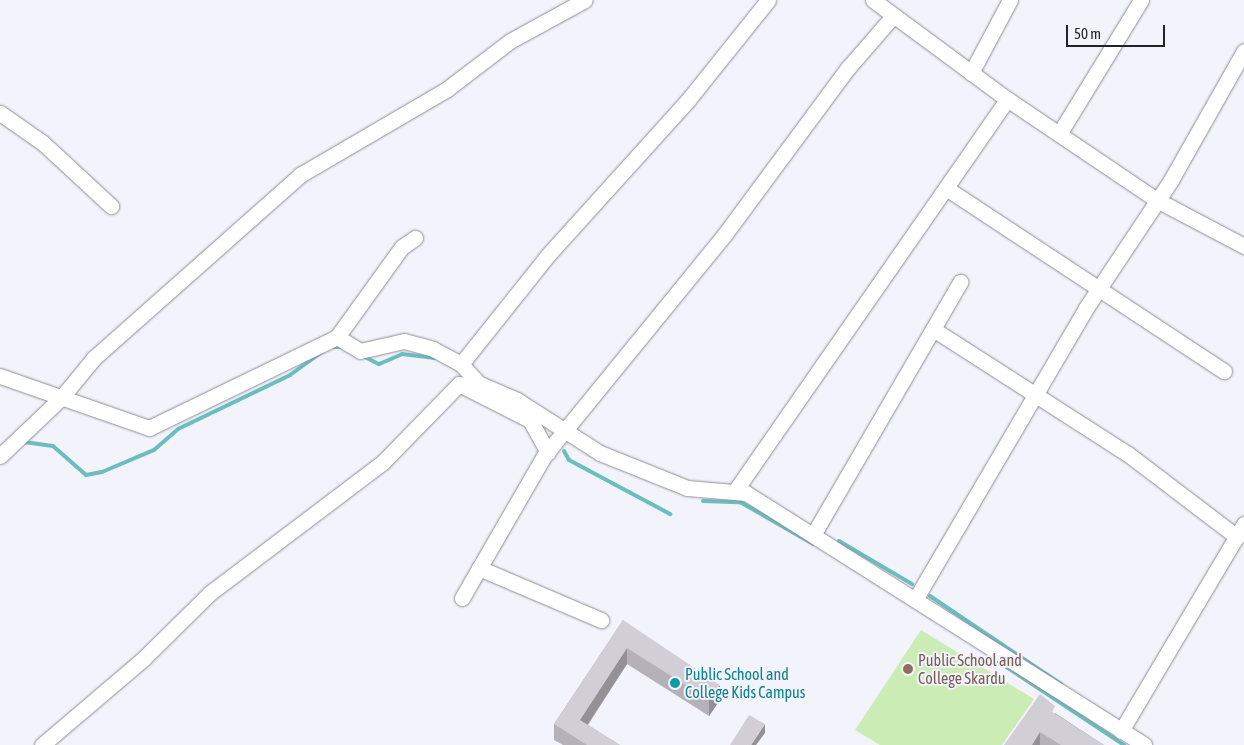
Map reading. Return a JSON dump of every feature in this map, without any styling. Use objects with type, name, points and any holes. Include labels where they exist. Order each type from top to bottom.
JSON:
[{"type":"street","points":[[0,456],[61,398],[94,358],[300,174],[448,89],[510,40],[584,0]]},
{"type":"street","points":[[461,364],[548,256],[688,100],[768,0]]},
{"type":"street","points":[[873,0],[970,73],[1155,199],[1244,246]]},
{"type":"street","points":[[970,73],[1010,0]]},
{"type":"street","points":[[1059,134],[1141,0]]},
{"type":"street","points":[[462,598],[548,452],[566,433],[893,16]]},
{"type":"street","points":[[916,598],[1034,394],[1098,289],[1155,199],[1171,180],[1244,51]]},
{"type":"street","points":[[735,491],[1007,99]]},
{"type":"street","points":[[0,113],[43,143],[111,206]]},
{"type":"street","points":[[946,188],[1224,371]]},
{"type":"street","points":[[0,376],[149,428],[337,336],[402,247],[415,238]]},
{"type":"street","points":[[813,535],[960,282]]},
{"type":"street","points":[[933,329],[1128,454],[1240,531],[1122,730]]},
{"type":"street","points":[[337,336],[360,351],[404,341],[434,349],[461,364],[478,383],[517,400],[600,453],[687,488],[735,491],[755,498],[916,598],[1144,745]]},
{"type":"street","points":[[42,745],[143,659],[210,593],[384,462],[460,384],[530,420],[548,452]]},
{"type":"street","points":[[478,568],[601,620]]},
{"type":"green space","points":[[921,630],[1034,699],[1002,745],[880,745],[855,730]]},
{"type":"building","points":[[623,620],[720,685],[709,700],[627,648],[580,720],[620,745],[587,745],[554,724]]},
{"type":"building","points":[[1040,694],[1055,706],[1052,712],[1104,745],[1061,745],[1040,732],[1032,745],[1004,745]]},
{"type":"building","points":[[749,715],[765,724],[751,745],[730,745]]},
{"type":"waterway","points":[[24,442],[53,446],[86,475],[102,472],[154,450],[178,429],[290,375],[329,347],[343,347]]},
{"type":"waterway","points":[[363,356],[379,364],[402,354],[435,358]]},
{"type":"waterway","points":[[564,451],[569,460],[670,514]]},
{"type":"waterway","points":[[703,501],[740,502],[813,544]]},
{"type":"waterway","points":[[839,541],[912,584]]},
{"type":"waterway","points":[[930,596],[1061,684]]},
{"type":"waterway","points":[[990,656],[1124,745]]},
{"type":"place","name":"Public School and College Skardu","points":[[908,669]]},
{"type":"place","name":"Public School and College Kids Campus","points":[[675,683]]}]
